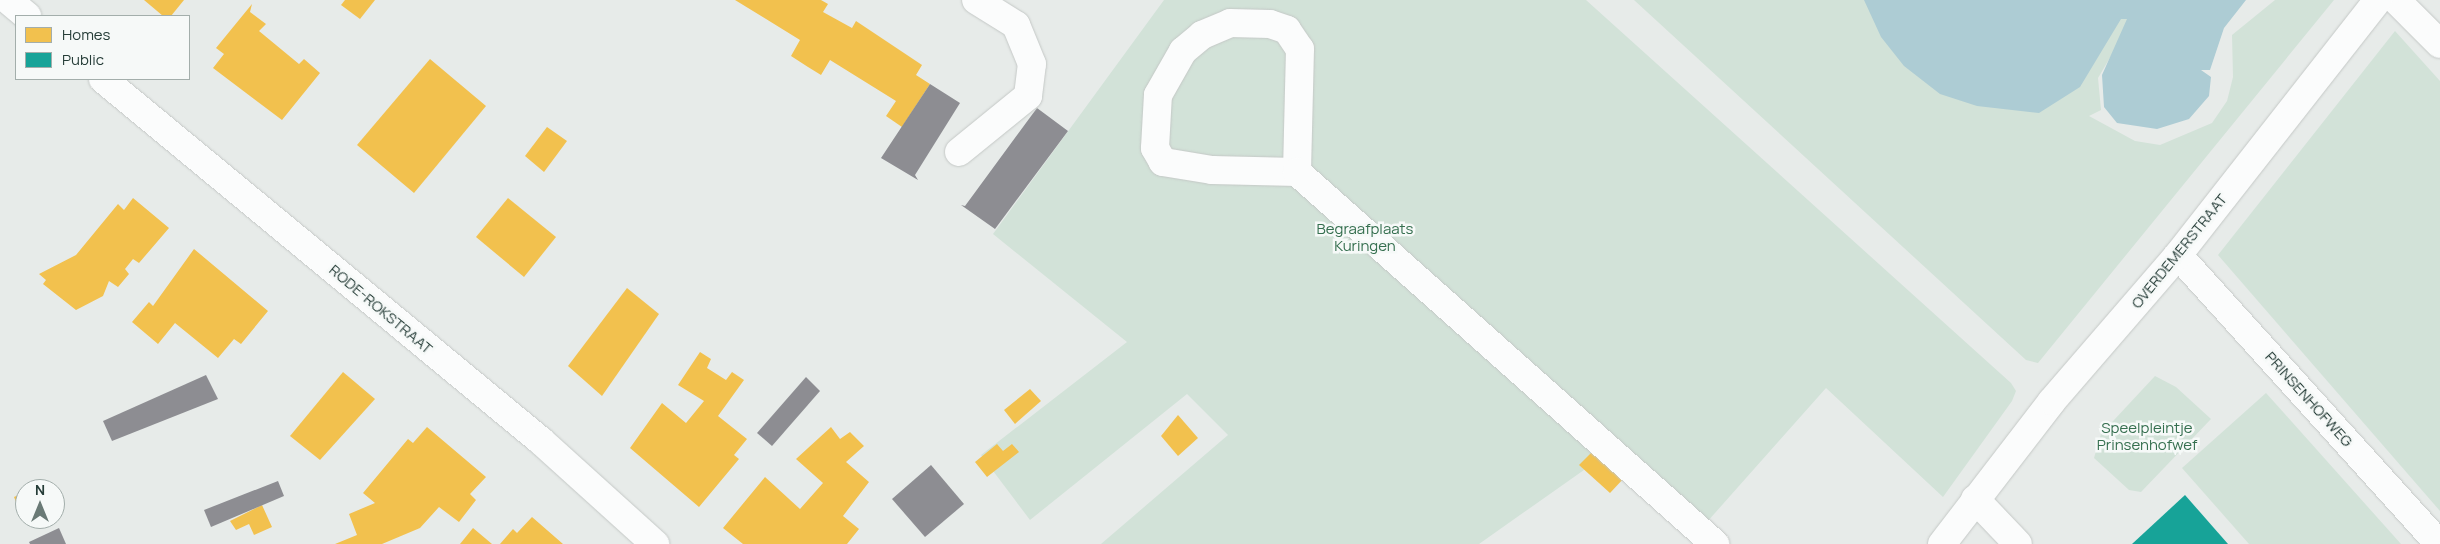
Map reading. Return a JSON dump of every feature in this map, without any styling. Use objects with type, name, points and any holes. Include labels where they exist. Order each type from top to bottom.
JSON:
[{"type":"street","points":[[8,0],[26,15]]},
{"type":"street","points":[[959,152],[1028,96],[1032,64],[1016,25],[976,0]]},
{"type":"street","name":"OVERDEMERSTRAAT","points":[[1942,544],[2052,401],[2178,255],[2378,0]]},
{"type":"street","points":[[2396,0],[2440,44]]},
{"type":"street","points":[[1297,172],[1300,49],[1287,30],[1270,24],[1230,23],[1202,35],[1183,51],[1158,95],[1155,148],[1163,162],[1212,170],[1297,172],[1710,540]]},
{"type":"street","name":"RODE-ROKSTRAAT","points":[[104,80],[541,441],[655,544]]},
{"type":"street","name":"PRINSENHOFWEG","points":[[2178,255],[2439,544]]},
{"type":"street","points":[[1976,499],[2018,544]]},
{"type":"green space","name":"Begraafplaats Kuringen","points":[[1164,0],[1586,0],[2011,383],[2016,391],[2012,401],[1943,497],[1826,388],[1691,540],[1601,458],[1479,544],[1101,544],[1228,435],[1187,394],[1030,520],[981,455],[1127,342],[993,234]]},
{"type":"green space","points":[[1634,0],[2144,0],[2098,78],[2101,110],[2089,116],[2135,141],[2160,145],[2212,123],[2227,101],[2233,77],[2232,35],[2275,0],[2334,0],[2038,363],[2026,360]]},
{"type":"green space","points":[[2395,31],[2440,81],[2440,511],[2218,255]]},
{"type":"green space","name":"Speelpleintje Prinsenhofwef","points":[[2155,376],[2176,387],[2211,419],[2141,492],[2129,490],[2094,458],[2101,434]]},
{"type":"green space","points":[[2266,393],[2401,544],[2249,544],[2182,468]]},
{"type":"water","points":[[1864,0],[2246,0],[2224,28],[2210,70],[2201,70],[2211,77],[2209,96],[2189,119],[2157,129],[2117,123],[2104,107],[2102,75],[2127,19],[2121,19],[2080,87],[2039,113],[1977,106],[1940,94],[1904,66],[1881,37]]},
{"type":"building: Homes","points":[[144,0],[184,0],[172,15],[162,15]]},
{"type":"building: Homes","points":[[345,0],[375,0],[360,19],[341,5]]},
{"type":"building: Homes","points":[[735,0],[821,0],[828,4],[823,12],[852,28],[856,21],[922,65],[916,75],[930,84],[902,127],[886,116],[896,101],[830,60],[821,75],[808,67],[791,56],[800,40]]},
{"type":"building: Homes","points":[[252,4],[250,12],[266,24],[259,31],[299,64],[304,59],[320,73],[282,120],[213,68],[224,54],[216,48]]},
{"type":"building: Homes","points":[[430,59],[486,106],[414,193],[357,145]]},
{"type":"building: Homes","points":[[547,127],[567,141],[544,172],[525,156]]},
{"type":"building: Homes","points":[[133,198],[169,228],[139,263],[133,259],[125,269],[129,274],[118,287],[109,281],[103,296],[76,310],[43,284],[46,280],[39,274],[76,255],[118,204],[124,210]]},
{"type":"building: Homes","points":[[508,198],[556,237],[524,277],[476,237]]},
{"type":"building: Homes","points":[[194,249],[268,311],[241,344],[234,339],[218,358],[175,323],[158,344],[132,322],[149,302],[153,306]]},
{"type":"building: Homes","points":[[627,288],[659,314],[602,396],[568,366]]},
{"type":"building: Homes","points":[[700,352],[711,359],[707,368],[726,380],[732,372],[744,380],[718,416],[747,439],[734,455],[739,459],[699,507],[630,448],[662,403],[686,423],[704,401],[678,385]]},
{"type":"building: Homes","points":[[343,372],[375,399],[320,460],[290,436]]},
{"type":"building: Homes","points":[[1030,389],[1041,401],[1015,424],[1004,410]]},
{"type":"building: Homes","points":[[1178,415],[1198,438],[1178,456],[1161,436]]},
{"type":"building: Homes","points":[[427,427],[486,477],[470,494],[476,500],[459,522],[439,507],[420,528],[382,544],[335,544],[357,535],[349,514],[375,503],[363,493],[408,439],[413,443]]},
{"type":"building: Homes","points":[[831,427],[840,439],[850,432],[864,446],[846,462],[869,482],[843,516],[859,529],[847,544],[743,544],[723,528],[765,477],[800,509],[823,483],[796,459]]},
{"type":"building: Homes","points":[[997,444],[1003,451],[1012,444],[1019,452],[987,477],[975,462]]},
{"type":"building: Homes","points":[[1594,450],[1625,477],[1610,493],[1579,465]]},
{"type":"building: Homes","points":[[262,505],[272,527],[254,535],[249,524],[236,530],[230,521]]},
{"type":"building: Homes","points":[[532,517],[563,544],[500,544],[513,529],[517,533]]},
{"type":"building: Homes","points":[[473,528],[492,544],[460,544]]},
{"type":"building: Public","points":[[2185,495],[2228,544],[2132,544]]},
{"type":"building: Industry","points":[[930,84],[960,103],[915,175],[918,180],[881,158]]},
{"type":"building: Industry","points":[[1037,108],[1068,131],[995,229],[961,205],[965,206]]},
{"type":"building: Industry","points":[[206,375],[218,399],[112,441],[103,421]]},
{"type":"building: Industry","points":[[806,377],[820,391],[772,446],[757,433]]},
{"type":"building: Industry","points":[[931,465],[964,504],[925,537],[892,499]]},
{"type":"building: Industry","points":[[278,481],[284,496],[211,527],[204,510]]},
{"type":"building: Industry","points":[[59,529],[66,544],[30,544],[29,542]]}]
